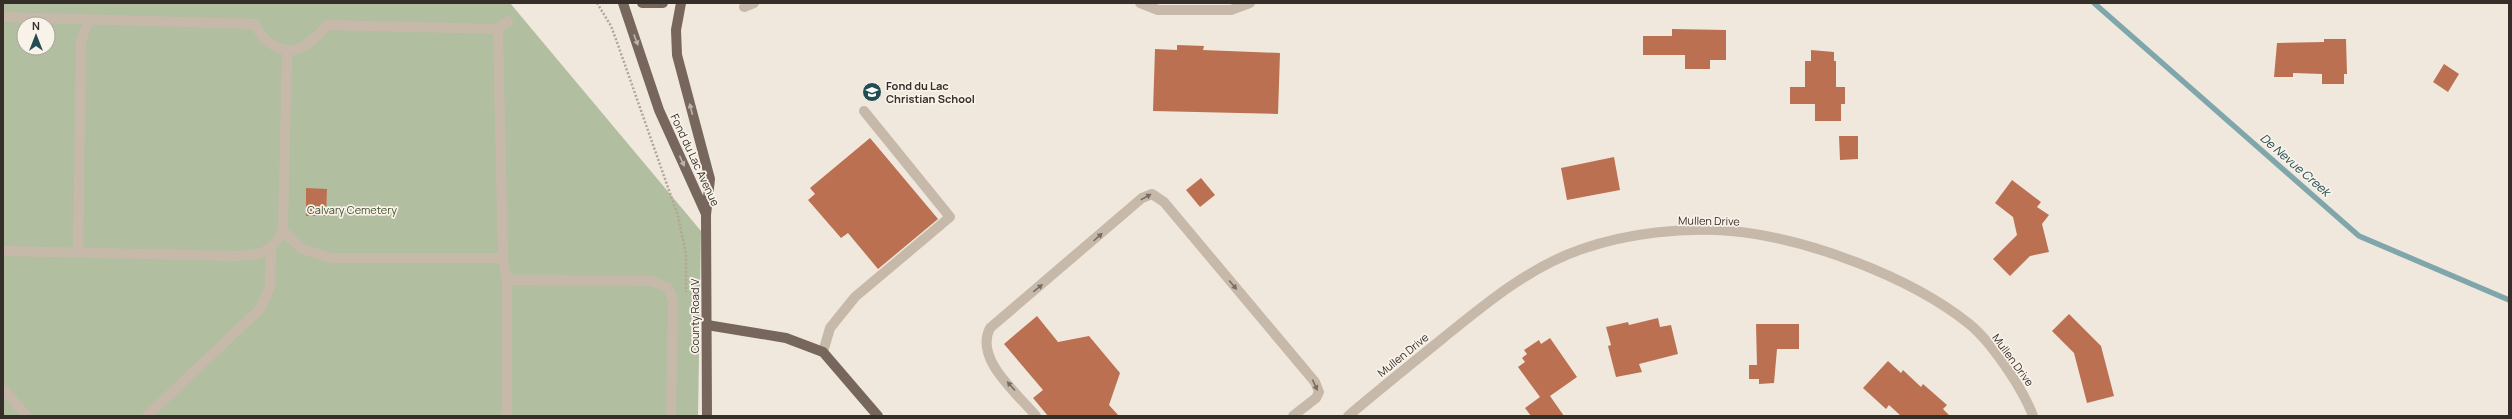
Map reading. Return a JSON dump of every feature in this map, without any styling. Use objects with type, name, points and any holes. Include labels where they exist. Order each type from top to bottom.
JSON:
[{"type":"main road","name":"Fond du Lac Avenue","points":[[623,3],[659,110],[706,215]]},
{"type":"main road","points":[[642,3],[663,3]]},
{"type":"main road","name":"Fond du Lac Avenue","points":[[681,3],[676,30],[677,55],[710,179],[706,215]]},
{"type":"main road","name":"County Road V","points":[[706,215],[707,416]]},
{"type":"main road","points":[[707,325],[786,338],[823,352],[878,416]]},
{"type":"street","points":[[1140,3],[1158,10],[1231,10],[1250,3]]},
{"type":"street","points":[[3,17],[255,24],[259,32],[272,45],[287,50],[298,49],[327,25],[498,29],[508,21]]},
{"type":"street","points":[[78,252],[81,42],[89,20]]},
{"type":"street","points":[[498,29],[503,258],[507,280],[507,416]]},
{"type":"street","points":[[3,251],[252,256],[262,254],[271,248],[283,231],[287,50]]},
{"type":"street","points":[[823,352],[830,328],[855,297],[950,217],[864,110]]},
{"type":"street","points":[[1036,416],[992,364],[985,347],[990,328],[1142,198],[1152,194],[1164,202],[1315,382],[1319,392],[1316,398],[1293,416]]},
{"type":"street","name":"Mullen Drive","points":[[1348,416],[1480,308],[1542,268],[1583,249],[1643,235],[1688,230],[1732,231],[1792,243],[1840,257],[1885,275],[1939,302],[1970,325],[1994,353],[2013,378],[2033,416]]},
{"type":"street","points":[[283,231],[302,249],[315,255],[330,258],[503,258]]},
{"type":"street","points":[[147,416],[261,308],[270,286],[271,248]]},
{"type":"street","points":[[507,280],[652,281],[668,288],[673,300],[671,416]]},
{"type":"street","points":[[3,389],[27,416]]},
{"type":"path","points":[[597,3],[613,32],[678,216],[686,254],[686,299]]},
{"type":"green space","name":"Calvary Cemetery","points":[[3,3],[510,3],[701,231],[698,416],[3,416]]},
{"type":"building","points":[[1672,29],[1726,30],[1726,60],[1710,60],[1710,69],[1685,69],[1685,55],[1643,55],[1643,36],[1672,36]]},
{"type":"building","points":[[2324,39],[2346,39],[2347,74],[2344,74],[2344,84],[2322,84],[2322,74],[2293,73],[2293,77],[2274,77],[2277,43],[2324,42]]},
{"type":"building","points":[[1177,45],[1204,46],[1203,50],[1280,53],[1278,114],[1153,111],[1155,49],[1177,50]]},
{"type":"building","points":[[1811,50],[1834,52],[1834,61],[1836,61],[1836,87],[1845,87],[1845,104],[1841,104],[1841,121],[1815,121],[1815,104],[1790,104],[1790,87],[1805,87],[1805,61],[1811,61]]},
{"type":"building","points":[[2444,64],[2459,74],[2448,92],[2433,82]]},
{"type":"building","points":[[1839,136],[1858,136],[1858,159],[1840,160]]},
{"type":"building","points":[[870,138],[938,219],[878,269],[848,233],[841,238],[808,200],[815,194],[810,188]]},
{"type":"building","points":[[1614,157],[1620,190],[1567,200],[1561,168]]},
{"type":"building","points":[[1201,178],[1215,195],[1200,207],[1186,190]]},
{"type":"building","points":[[2012,180],[2041,202],[2037,207],[2049,215],[2042,224],[2049,252],[2030,256],[2010,276],[1993,259],[2017,235],[2013,217],[1995,203]]},
{"type":"building","points":[[306,188],[327,189],[326,216],[306,216]]},
{"type":"building","points":[[2069,314],[2101,346],[2114,396],[2087,403],[2074,353],[2052,331]]},
{"type":"building","points":[[1037,316],[1058,342],[1089,336],[1120,373],[1109,405],[1119,416],[1048,416],[1033,398],[1043,390],[1004,344]]},
{"type":"building","points":[[1658,318],[1660,327],[1671,325],[1678,354],[1639,364],[1642,372],[1616,377],[1608,346],[1611,345],[1606,327],[1628,322],[1629,325]]},
{"type":"building","points":[[1756,324],[1799,324],[1799,349],[1777,349],[1774,383],[1759,384],[1759,379],[1749,379],[1749,365],[1757,365]]},
{"type":"building","points":[[1550,338],[1577,377],[1550,396],[1564,416],[1531,416],[1525,408],[1540,397],[1518,367],[1525,362],[1522,358],[1527,354],[1524,350],[1539,340],[1541,344]]},
{"type":"building","points":[[1888,361],[1901,373],[1903,370],[1921,387],[1923,384],[1947,405],[1943,409],[1950,416],[1901,416],[1889,405],[1886,409],[1863,388]]},
{"type":"waterway","name":"De Nevue Creek","points":[[2094,3],[2359,236],[2509,300]]},
{"type":"place","name":"Fond du Lac Christian School","points":[[872,92]]}]
